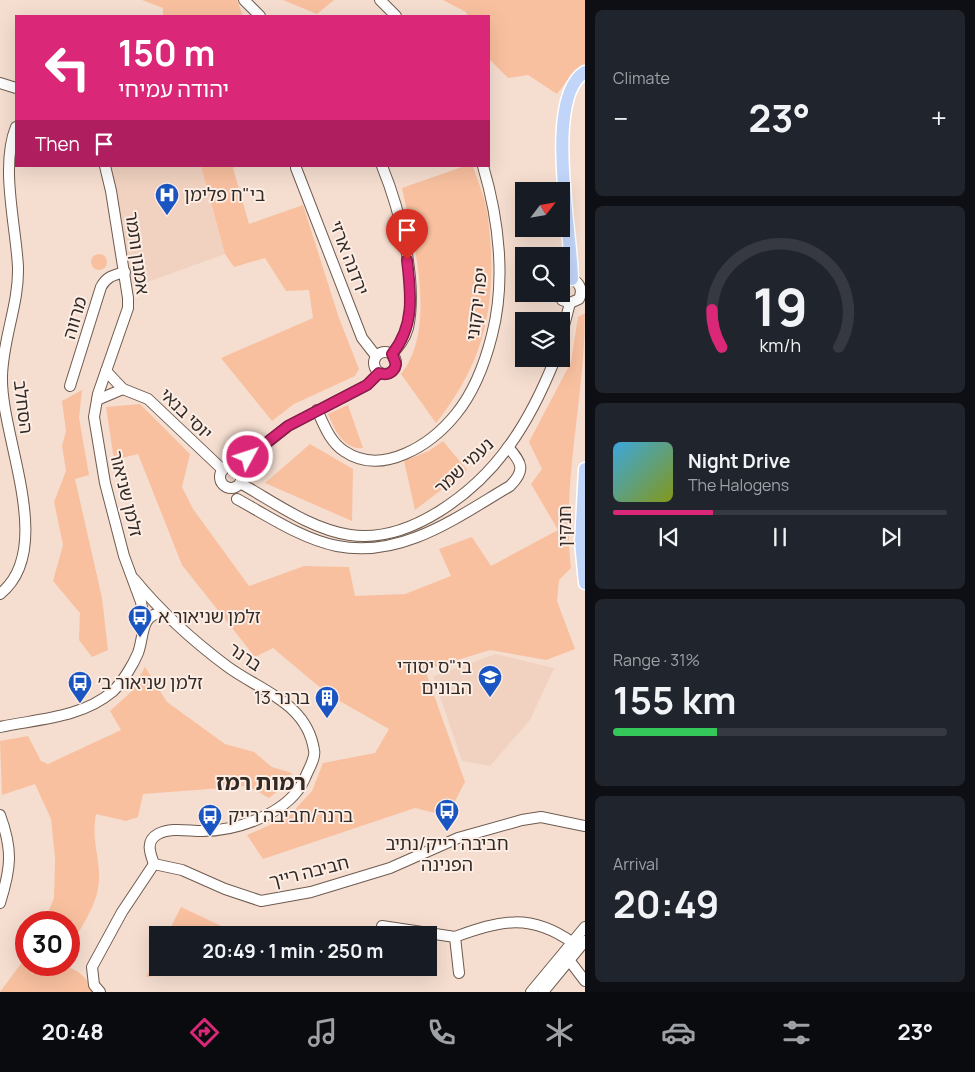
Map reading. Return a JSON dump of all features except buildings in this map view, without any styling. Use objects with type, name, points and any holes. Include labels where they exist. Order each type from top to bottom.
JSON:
[{"type":"main road","points":[[566,247],[564,110],[573,82],[585,72]]},
{"type":"main road","name":"חנקין","points":[[585,469],[581,542],[585,582]]},
{"type":"street","points":[[244,0],[259,15]]},
{"type":"street","points":[[380,0],[395,15]]},
{"type":"street","points":[[3,84],[15,88]]},
{"type":"street","points":[[3,84],[15,95]]},
{"type":"street","name":"הסחלב","points":[[0,594],[10,584],[19,566],[25,547],[26,527],[4,406],[2,376],[6,341],[18,288],[9,165],[15,133]]},
{"type":"street","name":"אמנון ותמר","points":[[105,167],[125,272],[128,308],[106,371]]},
{"type":"street","points":[[382,167],[402,226],[408,273],[408,329],[403,341],[392,354]]},
{"type":"street","name":"יפה ירקוני","points":[[317,410],[335,443],[356,458],[369,461],[399,456],[414,448],[445,426],[469,395],[486,355],[496,313],[500,251],[493,203],[483,167]]},
{"type":"street","name":"ירדנה ארזי","points":[[296,168],[362,338],[376,356]]},
{"type":"street","name":"מרווה","points":[[70,386],[101,287],[105,280],[111,276],[125,272]]},
{"type":"street","points":[[568,312],[570,303],[579,299],[583,293],[579,284],[570,282]]},
{"type":"street","points":[[379,373],[374,363],[376,356],[385,352],[392,354]]},
{"type":"street","points":[[379,373],[386,374],[393,371],[396,364],[392,354]]},
{"type":"street","name":"נעמי שמר","points":[[240,483],[296,514],[336,532],[351,535],[388,533],[421,521],[452,502],[475,483],[508,448],[534,406],[551,367]]},
{"type":"street","name":"יוסי בנאי","points":[[106,371],[123,389],[148,399],[222,470]]},
{"type":"street","name":"זלמן שניאור","points":[[0,727],[64,716],[92,704],[113,691],[138,653],[145,623],[134,579],[124,556],[105,483],[94,417],[106,371]]},
{"type":"street","points":[[237,467],[288,426],[367,385],[379,373]]},
{"type":"street","points":[[97,400],[123,389]]},
{"type":"street","points":[[237,499],[286,526],[336,546],[373,548],[392,545],[436,530],[510,486],[519,477],[521,470],[517,458],[508,448]]},
{"type":"street","points":[[231,465],[237,467],[242,476],[240,483],[231,488],[224,485],[220,476],[222,470],[231,465]]},
{"type":"street","name":"ברנר","points":[[134,579],[163,613],[228,667],[286,703],[296,712],[312,735],[315,753],[302,785],[283,805],[243,825],[204,831],[166,831],[157,834],[151,840],[149,850],[154,864]]},
{"type":"street","points":[[145,623],[150,616],[163,613]]},
{"type":"street","points":[[0,815],[9,838],[11,854],[10,869],[0,903]]},
{"type":"street","name":"חביבה רייך","points":[[154,864],[182,870],[226,889],[261,900],[311,892],[390,868],[458,838],[513,822],[541,817],[585,826]]},
{"type":"street","points":[[100,992],[94,985],[92,967],[122,912],[154,864]]},
{"type":"street","points":[[437,934],[455,937],[493,923],[517,921],[534,923],[557,932],[572,942]]},
{"type":"street","points":[[531,992],[585,927]]},
{"type":"street","points":[[455,937],[460,973]]},
{"type":"street","points":[[543,992],[585,941]]},
{"type":"street","points":[[569,960],[585,981]]},
{"type":"shaded area","points":[[142,0],[237,0],[243,15],[163,15],[163,8]]},
{"type":"shaded area","points":[[283,0],[334,0],[317,14]]},
{"type":"shaded area","points":[[443,0],[585,0],[585,68],[575,70],[557,94],[528,75],[508,78],[490,60],[490,15],[468,15],[466,12]]},
{"type":"shaded area","name":"בי\"ח פלימן","points":[[108,167],[201,167],[225,254],[134,287]]},
{"type":"shaded area","points":[[201,167],[235,167],[233,168],[249,224],[303,205],[339,318],[359,369],[355,376],[294,404],[272,421],[221,358],[313,318],[309,290],[286,291],[265,258],[234,267],[225,254]]},
{"type":"shaded area","points":[[462,167],[473,167],[486,206],[489,223],[491,277],[490,300],[486,322],[473,364],[451,403],[436,423],[401,374],[412,355],[418,333],[420,308],[416,257],[402,188]]},
{"type":"shaded area","points":[[99,254],[105,256],[107,262],[105,268],[99,270],[93,268],[91,262],[93,256]]},
{"type":"shaded area","points":[[585,313],[584,345],[569,504],[571,568],[559,580],[557,601],[575,649],[546,660],[490,650],[425,670],[465,782],[447,816],[415,808],[263,859],[247,835],[288,817],[312,791],[323,763],[375,753],[389,729],[329,695],[273,648],[255,657],[182,565],[138,454],[114,460],[106,407],[140,404],[190,454],[182,487],[193,509],[249,586],[304,566],[349,567],[355,596],[405,594],[451,576],[439,549],[472,537],[491,566],[558,530],[531,484],[542,469],[529,442],[570,367],[578,317]]},
{"type":"shaded area","points":[[82,390],[79,418],[89,475],[75,479],[102,598],[108,650],[92,657],[79,640],[80,613],[53,581],[63,545],[54,502],[66,471],[62,446],[66,431],[62,401]]},
{"type":"shaded area","points":[[348,405],[363,448],[350,446],[345,442],[336,431],[328,414]]},
{"type":"shaded area","points":[[443,441],[467,470],[415,510],[404,461],[429,451]]},
{"type":"shaded area","points":[[310,444],[353,469],[352,521],[265,483]]},
{"type":"shaded area","name":"בי\"ס יסודי הבונים","points":[[496,654],[554,668],[530,720],[490,766],[462,761],[433,676]]},
{"type":"shaded area","points":[[145,667],[167,702],[225,744],[254,752],[272,767],[292,773],[283,787],[269,798],[248,786],[143,794],[138,817],[126,821],[96,814],[94,832],[99,871],[98,889],[88,916],[80,929],[80,911],[49,911],[54,898],[55,858],[51,819],[35,784],[2,795],[0,741],[28,736],[41,761],[48,764],[121,730],[110,711],[131,692]]},
{"type":"shaded area","points":[[181,907],[221,926],[172,926]]},
{"type":"shaded area","points":[[15,972],[15,976],[80,976],[80,974],[88,982],[93,992],[0,992]]},
{"type":"place","name":"בי\"ח פלימן","points":[[167,216]]},
{"type":"place","name":"זלמן שניאור א","points":[[140,638]]},
{"type":"place","name":"בי\"ס יסודי הבונים","points":[[490,698]]},
{"type":"place","name":"זלמן שניאור ב׳","points":[[80,704]]},
{"type":"place","name":"ברנר 13","points":[[327,719]]},
{"type":"place","name":"חביבה רייק/נתיב הפנינה","points":[[447,832]]},
{"type":"place","name":"ברנר/חביבה רייק","points":[[210,837]]},
{"type":"district","name":"רמות רמז","points":[[261,782]]},
{"type":"route","points":[[248,457],[274,436],[301,418],[367,385],[379,373],[386,374],[393,371],[396,361],[392,354],[403,341],[408,329],[410,314],[407,260]]}]
